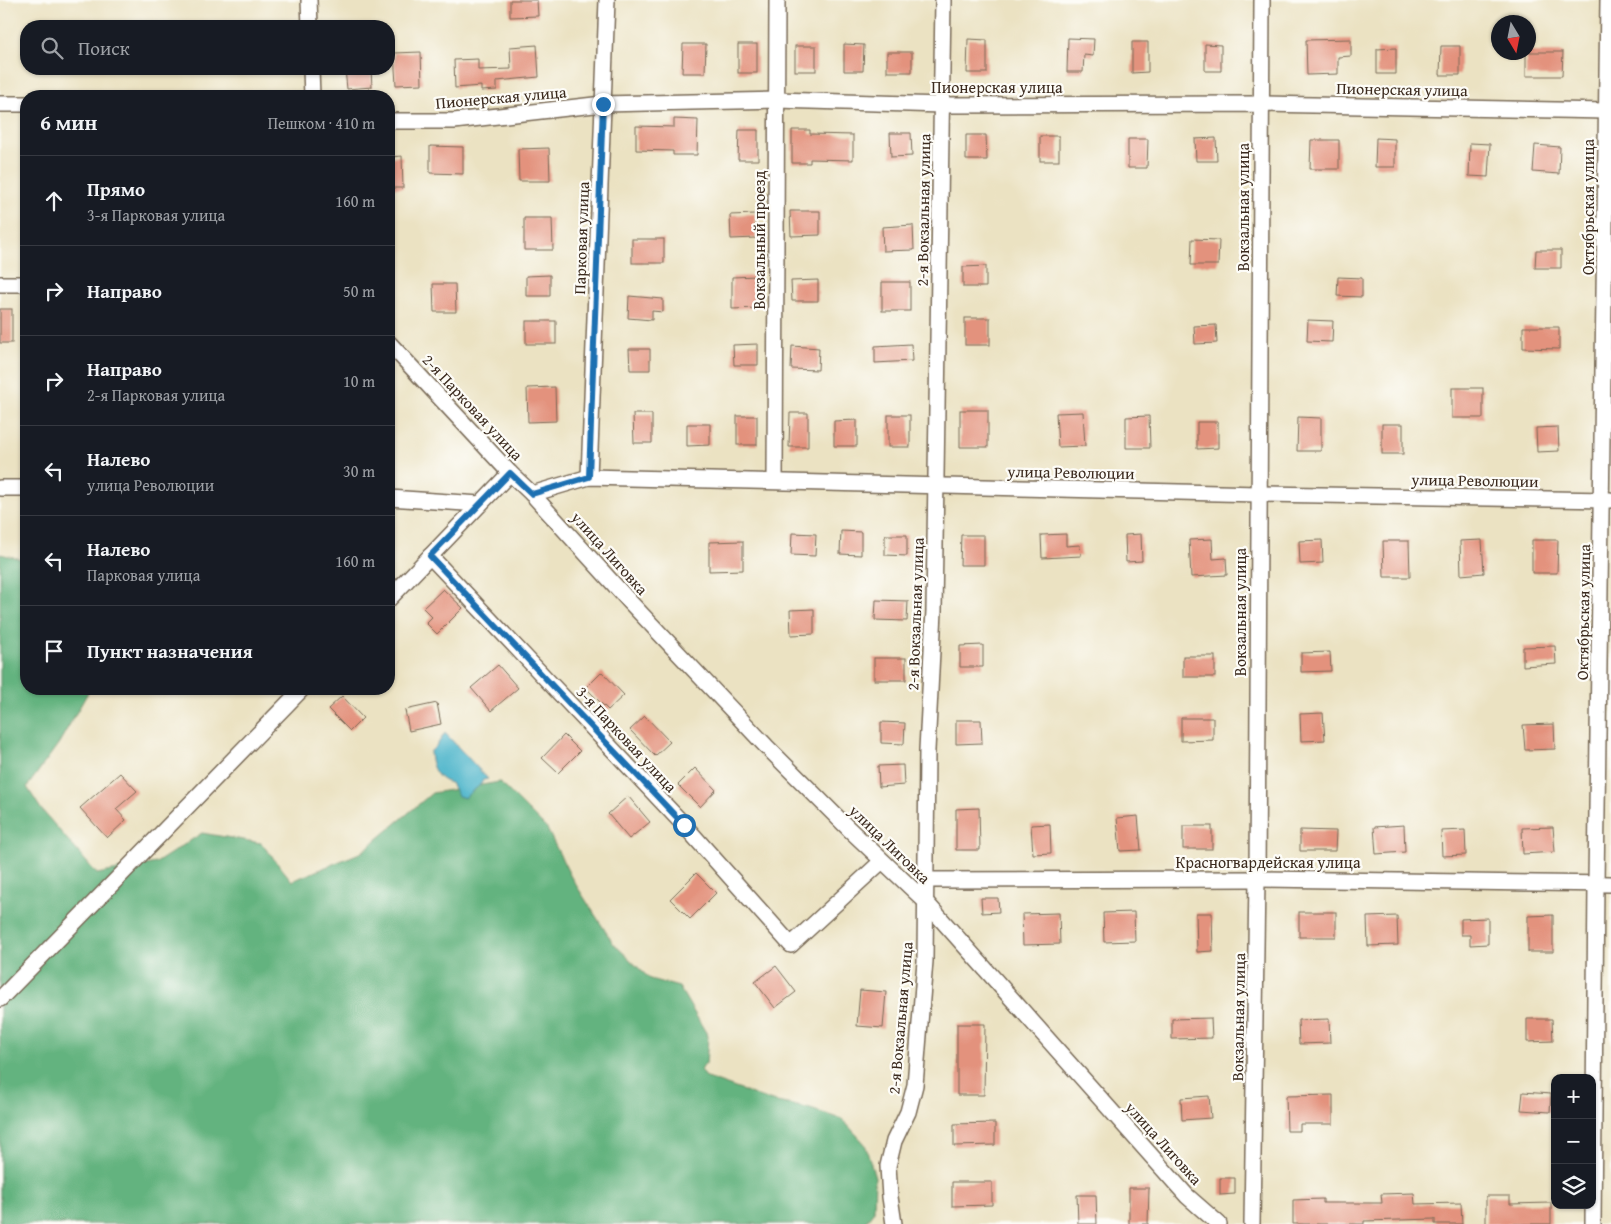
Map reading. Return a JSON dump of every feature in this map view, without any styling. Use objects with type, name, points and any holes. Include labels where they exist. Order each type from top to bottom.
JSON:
[{"type":"street","points":[[309,0],[310,20]]},
{"type":"street","name":"Парковая улица","points":[[589,477],[607,0]]},
{"type":"street","name":"Вокзальный проезд","points":[[776,481],[777,0]]},
{"type":"street","name":"2-я Вокзальная улица","points":[[894,1224],[888,1166],[894,1141],[908,1112],[915,1085],[925,961],[924,900],[927,750],[934,611],[943,0]]},
{"type":"street","name":"Вокзальная улица","points":[[1252,1224],[1257,879],[1262,0]]},
{"type":"street","name":"Октябрьская улица","points":[[1593,1224],[1596,883],[1606,500],[1608,223],[1606,111],[1608,0]]},
{"type":"street","points":[[311,75],[312,90]]},
{"type":"street","name":"Пионерская улица","points":[[395,121],[454,121],[603,104],[777,100],[942,105],[1261,104],[1606,111]]},
{"type":"street","points":[[0,104],[20,104]]},
{"type":"street","points":[[0,284],[20,284]]},
{"type":"street","name":"2-я Парковая улица","points":[[395,350],[532,494]]},
{"type":"street","points":[[395,593],[510,473]]},
{"type":"street","name":"улица Революции","points":[[532,494],[589,477],[936,487],[1606,500]]},
{"type":"street","points":[[0,488],[20,488]]},
{"type":"street","name":"улица Лиговка","points":[[532,494],[636,609],[766,746],[924,900],[1187,1196],[1219,1224]]},
{"type":"street","points":[[395,498],[480,504]]},
{"type":"street","name":"3-я Парковая улица","points":[[430,556],[684,825],[791,945],[882,861]]},
{"type":"street","points":[[0,999],[296,695]]},
{"type":"street","name":"Красногвардейская улица","points":[[925,880],[1257,879],[1611,884]]},
{"type":"green space","points":[[0,554],[20,559],[20,695],[87,695],[59,743],[27,787],[41,809],[97,874],[156,863],[202,833],[261,843],[292,881],[362,852],[432,793],[500,782],[547,829],[571,877],[613,943],[650,979],[679,987],[708,1036],[706,1064],[700,1070],[707,1078],[772,1101],[807,1108],[842,1119],[865,1144],[875,1177],[874,1211],[864,1224],[0,1224]]},
{"type":"water","points":[[445,733],[488,779],[483,780],[465,798],[458,796],[451,783],[442,779],[435,772],[430,752]]},
{"type":"building","points":[[510,0],[537,0],[538,16],[510,17]]},
{"type":"building","points":[[1068,38],[1094,39],[1093,56],[1084,55],[1083,72],[1067,72]]},
{"type":"building","points":[[968,39],[987,40],[987,73],[967,73]]},
{"type":"building","points":[[1351,39],[1351,56],[1338,57],[1338,74],[1307,75],[1306,40]]},
{"type":"building","points":[[1132,42],[1148,42],[1148,72],[1132,73]]},
{"type":"building","points":[[683,44],[706,44],[705,73],[682,73]]},
{"type":"building","points":[[738,44],[757,44],[757,73],[738,73]]},
{"type":"building","points":[[844,44],[864,45],[863,71],[844,71]]},
{"type":"building","points":[[1205,44],[1221,45],[1221,71],[1205,71]]},
{"type":"building","points":[[537,45],[539,77],[497,81],[497,90],[481,91],[481,86],[455,88],[454,60],[478,59],[478,70],[511,69],[510,47]]},
{"type":"building","points":[[795,46],[816,46],[816,71],[795,71]]},
{"type":"building","points":[[1441,46],[1460,46],[1460,75],[1440,75]]},
{"type":"building","points":[[1396,48],[1396,74],[1377,74],[1377,49]]},
{"type":"building","points":[[421,52],[422,84],[396,85],[395,53]]},
{"type":"building","points":[[887,52],[912,52],[912,72],[887,72]]},
{"type":"building","points":[[1536,52],[1563,52],[1562,76],[1526,76],[1526,60],[1536,60]]},
{"type":"building","points":[[346,75],[371,75],[372,87],[347,89]]},
{"type":"building","points":[[674,119],[698,120],[697,155],[673,155],[673,151],[636,150],[636,126],[674,127]]},
{"type":"building","points":[[739,130],[758,130],[758,160],[738,160]]},
{"type":"building","points":[[792,130],[810,130],[810,134],[853,135],[853,160],[810,159],[810,163],[792,163]]},
{"type":"building","points":[[890,133],[911,133],[912,156],[891,157]]},
{"type":"building","points":[[966,135],[986,135],[987,160],[966,160]]},
{"type":"building","points":[[1040,136],[1059,136],[1059,161],[1040,161]]},
{"type":"building","points":[[1216,138],[1217,161],[1196,161],[1195,139]]},
{"type":"building","points":[[1376,138],[1395,139],[1395,167],[1375,167]]},
{"type":"building","points":[[1128,139],[1148,139],[1147,168],[1128,168]]},
{"type":"building","points":[[1311,140],[1339,140],[1339,169],[1310,169]]},
{"type":"building","points":[[1470,143],[1490,144],[1488,177],[1469,176]]},
{"type":"building","points":[[1535,145],[1560,147],[1559,174],[1533,172]]},
{"type":"building","points":[[430,146],[463,147],[463,174],[430,173]]},
{"type":"building","points":[[549,148],[550,181],[519,181],[518,149]]},
{"type":"building","points":[[402,156],[403,188],[395,188],[395,157]]},
{"type":"building","points":[[790,211],[820,211],[820,235],[791,236]]},
{"type":"building","points":[[755,214],[756,238],[731,239],[730,215]]},
{"type":"building","points":[[524,218],[552,218],[553,250],[524,250]]},
{"type":"building","points":[[913,225],[914,250],[883,251],[882,227]]},
{"type":"building","points":[[632,239],[664,239],[664,263],[632,263]]},
{"type":"building","points":[[1192,239],[1219,240],[1218,265],[1191,265]]},
{"type":"building","points":[[1536,250],[1561,250],[1561,268],[1535,268]]},
{"type":"building","points":[[986,266],[986,287],[963,287],[963,267]]},
{"type":"building","points":[[550,275],[550,296],[526,296],[526,276]]},
{"type":"building","points":[[757,276],[757,308],[732,309],[732,277]]},
{"type":"building","points":[[1338,277],[1362,278],[1362,297],[1337,296]]},
{"type":"building","points":[[818,280],[818,301],[792,301],[791,281]]},
{"type":"building","points":[[882,282],[910,282],[910,311],[882,311]]},
{"type":"building","points":[[433,284],[455,284],[456,312],[434,312]]},
{"type":"building","points":[[629,296],[663,299],[663,312],[652,311],[652,320],[628,318]]},
{"type":"building","points":[[0,309],[12,309],[12,343],[0,343]]},
{"type":"building","points":[[965,318],[990,318],[990,345],[965,345]]},
{"type":"building","points":[[1308,320],[1333,321],[1332,342],[1307,341]]},
{"type":"building","points":[[526,321],[556,321],[556,344],[526,344]]},
{"type":"building","points":[[1216,325],[1217,343],[1195,344],[1194,326]]},
{"type":"building","points":[[1523,327],[1559,327],[1559,349],[1523,348]]},
{"type":"building","points":[[758,344],[758,365],[734,365],[733,345]]},
{"type":"building","points":[[911,344],[912,361],[875,363],[875,346]]},
{"type":"building","points":[[792,346],[819,348],[818,370],[791,369]]},
{"type":"building","points":[[629,349],[650,349],[650,370],[630,370]]},
{"type":"building","points":[[555,387],[556,421],[528,422],[527,388]]},
{"type":"building","points":[[1452,388],[1483,388],[1483,418],[1452,418]]},
{"type":"building","points":[[960,410],[988,410],[988,447],[960,447]]},
{"type":"building","points":[[1083,412],[1085,446],[1058,447],[1056,413]]},
{"type":"building","points":[[790,413],[808,413],[808,447],[789,447]]},
{"type":"building","points":[[633,414],[652,414],[652,443],[634,443]]},
{"type":"building","points":[[888,415],[910,415],[910,447],[888,447]]},
{"type":"building","points":[[737,416],[757,416],[757,445],[737,445]]},
{"type":"building","points":[[1149,416],[1150,448],[1126,448],[1126,417]]},
{"type":"building","points":[[1298,417],[1321,418],[1321,451],[1297,451]]},
{"type":"building","points":[[857,420],[857,446],[834,446],[834,421]]},
{"type":"building","points":[[1197,422],[1218,422],[1218,448],[1197,449]]},
{"type":"building","points":[[687,424],[710,424],[710,445],[687,446]]},
{"type":"building","points":[[1382,424],[1403,424],[1403,454],[1382,454]]},
{"type":"building","points":[[1558,427],[1559,451],[1537,452],[1536,428]]},
{"type":"building","points":[[841,531],[861,532],[861,555],[840,554]]},
{"type":"building","points":[[792,533],[816,534],[815,556],[791,555]]},
{"type":"building","points":[[1066,534],[1066,546],[1080,545],[1081,556],[1042,558],[1041,535]]},
{"type":"building","points":[[1141,534],[1142,561],[1126,562],[1125,535]]},
{"type":"building","points":[[885,535],[907,535],[907,556],[885,555]]},
{"type":"building","points":[[961,535],[984,535],[984,565],[960,565]]},
{"type":"building","points":[[1212,539],[1213,559],[1226,558],[1227,575],[1191,577],[1189,540]]},
{"type":"building","points":[[1322,540],[1323,563],[1300,564],[1299,541]]},
{"type":"building","points":[[1482,540],[1484,573],[1461,575],[1460,541]]},
{"type":"building","points":[[1532,540],[1558,540],[1557,573],[1532,573]]},
{"type":"building","points":[[743,541],[743,570],[709,571],[709,542]]},
{"type":"building","points":[[1383,541],[1409,541],[1410,577],[1384,577]]},
{"type":"building","points":[[443,589],[463,608],[437,634],[426,623],[432,617],[423,608]]},
{"type":"building","points":[[876,600],[908,601],[907,621],[875,620]]},
{"type":"building","points":[[814,609],[814,634],[791,635],[790,610]]},
{"type":"building","points":[[983,645],[983,667],[960,667],[960,646]]},
{"type":"building","points":[[1555,646],[1556,664],[1523,666],[1523,647]]},
{"type":"building","points":[[1330,652],[1331,671],[1301,672],[1301,653]]},
{"type":"building","points":[[1183,656],[1215,656],[1215,677],[1183,677]]},
{"type":"building","points":[[874,658],[906,658],[906,680],[874,680]]},
{"type":"building","points":[[498,665],[518,688],[491,711],[471,688]]},
{"type":"building","points":[[602,672],[624,695],[608,710],[586,688]]},
{"type":"building","points":[[342,696],[363,718],[350,731],[328,709]]},
{"type":"building","points":[[437,703],[441,724],[409,731],[405,710]]},
{"type":"building","points":[[1323,713],[1325,740],[1301,741],[1300,714]]},
{"type":"building","points":[[645,716],[670,742],[655,756],[630,730]]},
{"type":"building","points":[[1181,718],[1213,718],[1213,740],[1181,741]]},
{"type":"building","points":[[956,720],[981,720],[982,743],[956,744]]},
{"type":"building","points":[[881,722],[905,723],[904,744],[881,743]]},
{"type":"building","points":[[1554,724],[1555,749],[1525,750],[1523,725]]},
{"type":"building","points":[[564,735],[580,751],[558,773],[542,758]]},
{"type":"building","points":[[903,765],[904,785],[879,787],[878,766]]},
{"type":"building","points":[[695,768],[716,790],[700,807],[678,785]]},
{"type":"building","points":[[120,773],[137,791],[116,809],[126,820],[107,838],[80,808]]},
{"type":"building","points":[[628,796],[650,822],[629,839],[608,814]]},
{"type":"building","points":[[979,808],[980,850],[956,850],[956,809]]},
{"type":"building","points":[[1138,816],[1141,850],[1120,851],[1117,818]]},
{"type":"building","points":[[1050,824],[1051,853],[1033,854],[1031,825]]},
{"type":"building","points":[[1404,825],[1405,852],[1376,854],[1374,827]]},
{"type":"building","points":[[1183,826],[1212,826],[1212,849],[1183,849]]},
{"type":"building","points":[[1553,827],[1555,852],[1523,854],[1522,828]]},
{"type":"building","points":[[1300,830],[1336,831],[1335,851],[1300,851]]},
{"type":"building","points":[[1465,830],[1466,855],[1442,856],[1441,831]]},
{"type":"building","points":[[696,873],[716,893],[690,919],[670,899]]},
{"type":"building","points":[[981,898],[998,898],[999,912],[982,913]]},
{"type":"building","points":[[1134,912],[1135,941],[1104,942],[1103,913]]},
{"type":"building","points":[[1299,912],[1336,912],[1336,937],[1299,937]]},
{"type":"building","points":[[1059,913],[1060,944],[1023,945],[1022,914]]},
{"type":"building","points":[[1196,913],[1212,913],[1213,951],[1197,952]]},
{"type":"building","points":[[1553,915],[1553,952],[1528,952],[1528,916]]},
{"type":"building","points":[[1397,916],[1398,945],[1368,946],[1367,917]]},
{"type":"building","points":[[1488,918],[1488,944],[1470,945],[1470,935],[1461,935],[1461,919]]},
{"type":"building","points":[[776,966],[796,992],[775,1008],[755,982]]},
{"type":"building","points":[[860,990],[886,992],[883,1028],[857,1026]]},
{"type":"building","points":[[1211,1018],[1212,1038],[1172,1039],[1172,1019]]},
{"type":"building","points":[[1329,1019],[1330,1043],[1299,1044],[1298,1020]]},
{"type":"building","points":[[1527,1019],[1552,1019],[1553,1041],[1527,1042]]},
{"type":"building","points":[[957,1024],[985,1024],[984,1095],[957,1095]]},
{"type":"building","points":[[1523,1092],[1551,1094],[1550,1112],[1521,1110]]},
{"type":"building","points":[[1333,1095],[1333,1124],[1300,1124],[1300,1131],[1287,1131],[1286,1096]]},
{"type":"building","points":[[1209,1096],[1211,1118],[1182,1120],[1181,1098]]},
{"type":"building","points":[[995,1123],[995,1145],[954,1146],[954,1124]]},
{"type":"building","points":[[1220,1178],[1235,1178],[1235,1194],[1220,1195]]},
{"type":"building","points":[[952,1182],[992,1182],[992,1205],[952,1206]]},
{"type":"building","points":[[1129,1188],[1149,1188],[1148,1224],[1129,1224]]},
{"type":"building","points":[[1414,1193],[1415,1204],[1461,1203],[1462,1224],[1435,1224],[1435,1219],[1364,1221],[1364,1224],[1293,1224],[1293,1200],[1323,1199],[1323,1203],[1382,1203],[1381,1194]]},
{"type":"building","points":[[1077,1195],[1096,1195],[1097,1224],[1078,1224]]},
{"type":"building","points":[[1486,1196],[1510,1196],[1510,1204],[1551,1203],[1551,1224],[1486,1224]]},
{"type":"route","points":[[603,104],[589,477],[532,494],[510,473],[430,556],[684,825]]}]
